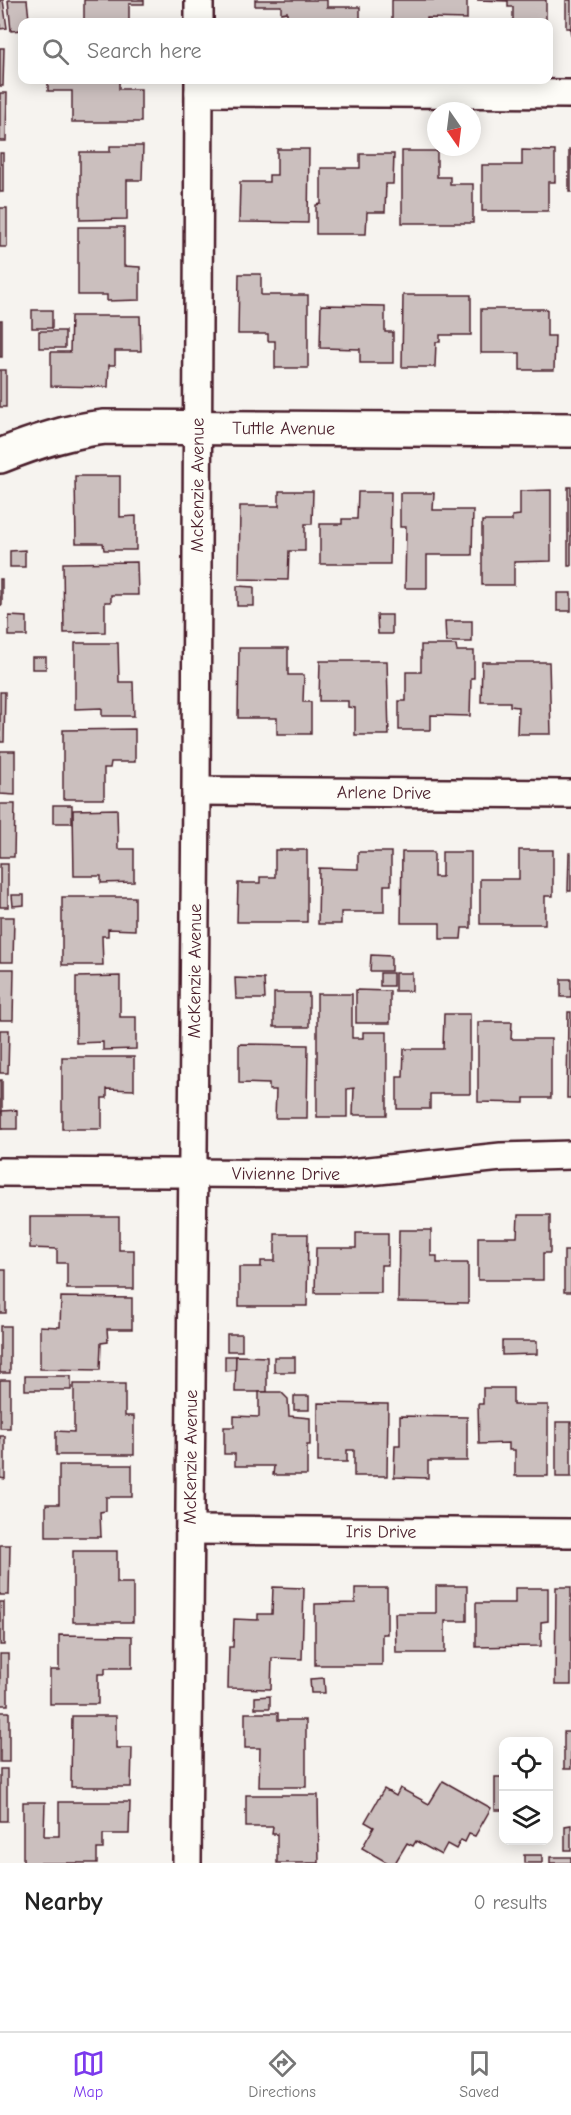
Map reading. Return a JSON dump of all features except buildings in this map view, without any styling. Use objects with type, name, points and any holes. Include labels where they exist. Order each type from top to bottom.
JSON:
[{"type":"street","points":[[199,0],[199,18]]},
{"type":"street","points":[[199,86],[571,94]]},
{"type":"street","name":"McKenzie Avenue","points":[[187,1863],[199,86]]},
{"type":"street","name":"Tuttle Avenue","points":[[0,456],[75,430],[105,427],[571,430]]},
{"type":"street","name":"Arlene Drive","points":[[196,791],[571,794]]},
{"type":"street","name":"Vivienne Drive","points":[[0,1172],[341,1174],[501,1157],[571,1155]]},
{"type":"street","name":"Iris Drive","points":[[191,1530],[571,1533]]}]
